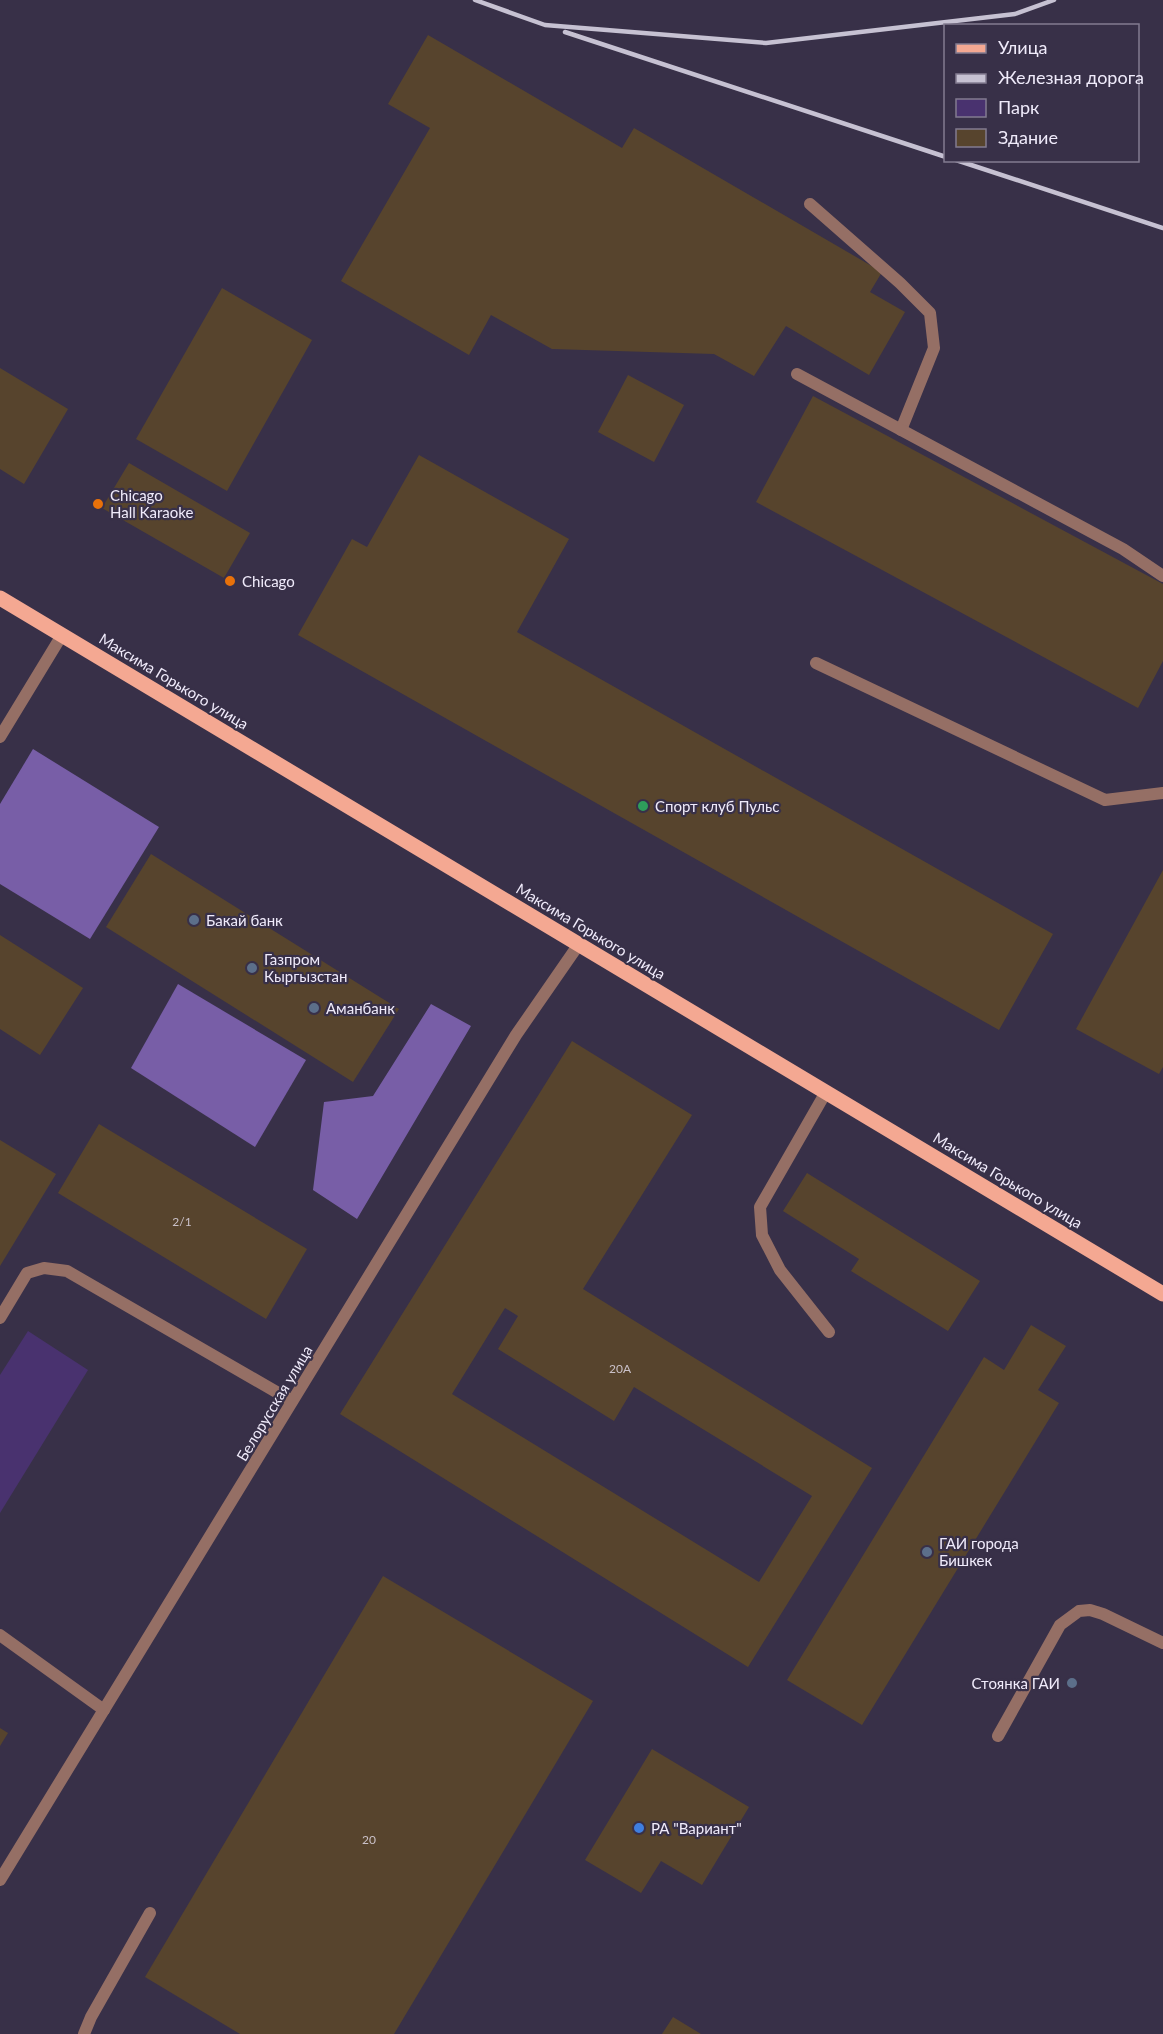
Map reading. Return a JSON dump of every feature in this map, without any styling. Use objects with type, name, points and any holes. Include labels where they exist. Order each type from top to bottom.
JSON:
[{"type":"main road","name":"Максима Горького улица","points":[[0,598],[1163,1294]]},
{"type":"street","points":[[810,204],[900,283],[930,313],[934,348],[901,430]]},
{"type":"street","points":[[797,374],[1123,549],[1163,576]]},
{"type":"street","points":[[0,737],[62,635]]},
{"type":"street","points":[[816,663],[1106,800],[1163,793]]},
{"type":"street","name":"Белорусская улица","points":[[0,1880],[516,1035],[579,944]]},
{"type":"street","points":[[826,1092],[760,1207],[762,1235],[780,1270],[829,1332]]},
{"type":"street","points":[[0,1318],[27,1273],[44,1268],[67,1271],[292,1401]]},
{"type":"street","points":[[998,1736],[1060,1625],[1080,1611],[1090,1610],[1103,1614],[1163,1643]]},
{"type":"street","points":[[0,1635],[104,1710]]},
{"type":"street","points":[[84,2034],[91,2017],[150,1913]]},
{"type":"green space","points":[[28,1331],[88,1370],[0,1513],[0,1375]]},
{"type":"shaded area","points":[[33,749],[159,827],[90,939],[0,884],[0,804]]},
{"type":"shaded area","points":[[178,984],[306,1060],[255,1147],[131,1068]]},
{"type":"shaded area","points":[[431,1004],[471,1026],[357,1219],[313,1190],[324,1102],[373,1096]]},
{"type":"building","points":[[428,35],[622,148],[634,128],[882,272],[870,292],[905,312],[869,375],[786,326],[754,376],[714,354],[552,349],[491,315],[469,355],[341,281],[430,128],[388,104]]},
{"type":"building","points":[[222,288],[312,340],[227,491],[136,439]]},
{"type":"building","points":[[0,368],[68,409],[24,484],[0,469]]},
{"type":"building","points":[[628,375],[684,405],[654,462],[598,432]]},
{"type":"building","points":[[813,396],[1163,584],[1163,661],[1138,708],[756,502]]},
{"type":"building","points":[[419,455],[569,539],[517,632],[1053,934],[999,1030],[298,635],[352,539],[367,547]]},
{"type":"building","points":[[129,463],[250,533],[224,578],[102,508]]},
{"type":"building","name":"Газпром Кыргызстан","points":[[151,854],[399,1009],[353,1082],[106,927]]},
{"type":"building","points":[[1163,870],[1163,1067],[1159,1074],[1076,1029]]},
{"type":"building","points":[[0,935],[83,988],[40,1055],[0,1029]]},
{"type":"building","points":[[572,1041],[692,1115],[583,1289],[872,1468],[748,1667],[340,1414]],"holes":[[[505,1308],[518,1316],[498,1349],[614,1421],[634,1387],[812,1496],[759,1582],[452,1394]]]},
{"type":"building","points":[[99,1124],[307,1249],[266,1319],[58,1193]]},
{"type":"building","points":[[0,1140],[56,1174],[0,1266]]},
{"type":"building","points":[[807,1173],[980,1281],[948,1331],[851,1271],[859,1259],[783,1211]]},
{"type":"building","points":[[1031,1325],[1066,1346],[1038,1390],[1059,1403],[862,1725],[787,1680],[984,1357],[1004,1370]]},
{"type":"building","points":[[383,1576],[593,1701],[394,2034],[240,2034],[145,1977]]},
{"type":"building","points":[[0,1728],[8,1733],[0,1746]]},
{"type":"building","points":[[652,1749],[749,1807],[702,1885],[661,1861],[641,1893],[585,1860]]},
{"type":"building","points":[[673,2017],[701,2034],[662,2034]]},
{"type":"railway","points":[[475,0],[545,25],[766,43],[1015,14],[1054,0]]},
{"type":"railway","points":[[565,32],[944,156]]},
{"type":"railway","points":[[962,162],[1163,228]]},
{"type":"place","name":"Chicago Hall Karaoke","points":[[98,504]]},
{"type":"place","name":"Chicago","points":[[230,581]]},
{"type":"place","name":"Спорт клуб Пульс","points":[[643,806]]},
{"type":"place","name":"Бакай банк","points":[[194,920]]},
{"type":"place","name":"Газпром Кыргызстан","points":[[252,968]]},
{"type":"place","name":"Аманбанк","points":[[314,1008]]},
{"type":"place","name":"ГАИ города Бишкек","points":[[927,1552]]},
{"type":"place","name":"Стоянка ГАИ","points":[[1072,1683]]},
{"type":"place","name":"РА \"Вариант\"","points":[[639,1828]]}]
